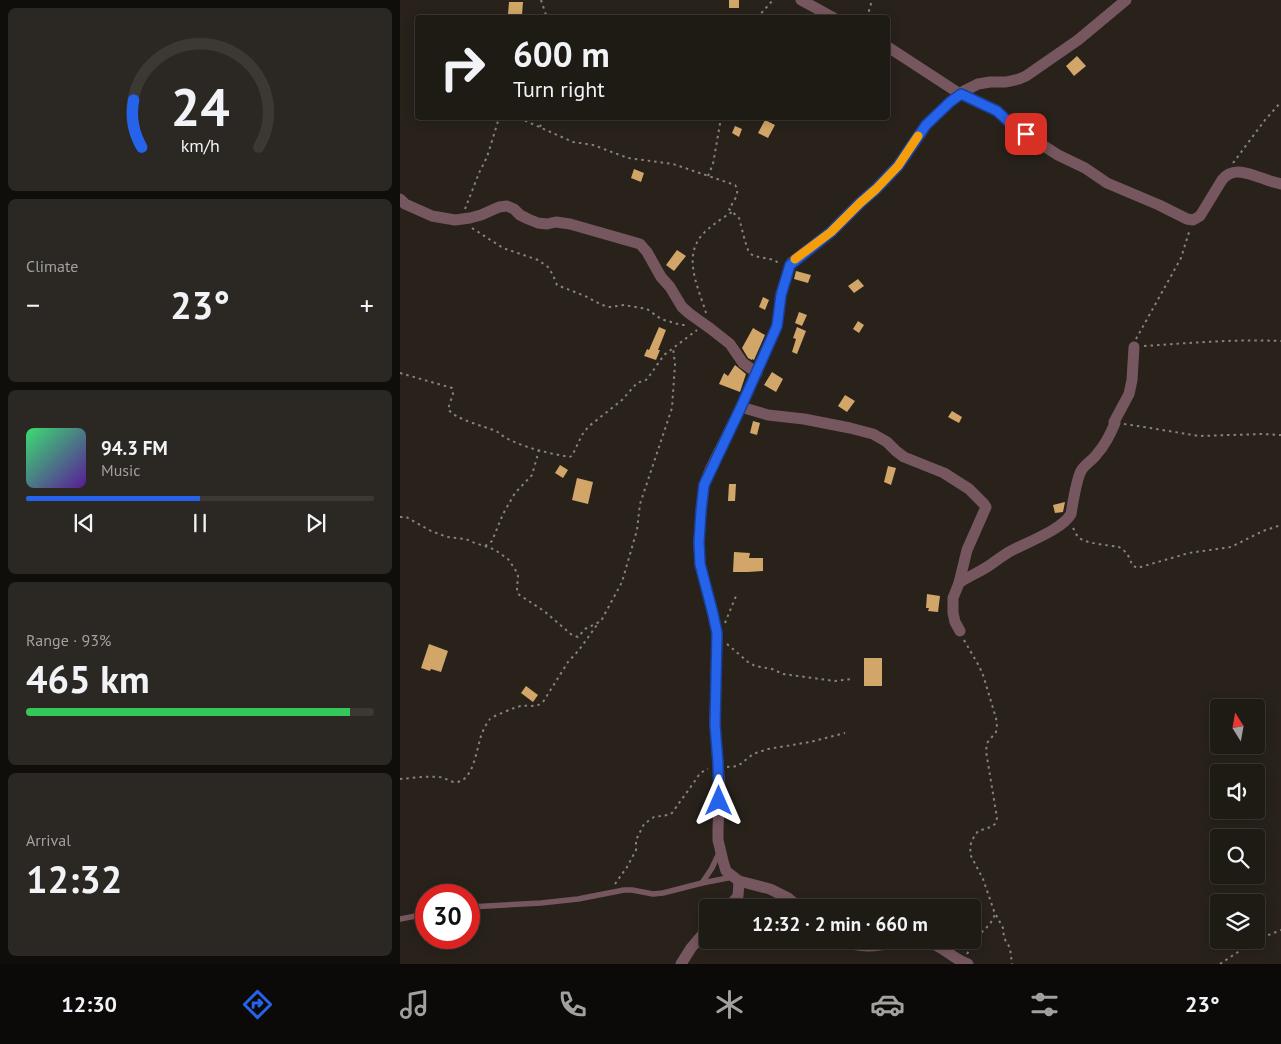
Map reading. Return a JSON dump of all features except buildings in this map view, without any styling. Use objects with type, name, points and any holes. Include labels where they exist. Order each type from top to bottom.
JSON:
[{"type":"street","points":[[801,0],[828,15]]},
{"type":"street","points":[[789,899],[770,889],[736,879],[726,871],[720,851],[718,828],[720,789],[715,725],[718,635],[700,564],[699,542],[704,485],[757,374],[777,326],[781,295],[792,262],[831,232],[876,189],[898,166],[926,125],[964,91],[978,84],[1006,82],[1026,76],[1078,40],[1126,0]]},
{"type":"street","points":[[890,48],[961,94],[997,111],[1014,127],[1058,155],[1085,168],[1107,183],[1187,219],[1193,220],[1200,216],[1226,176],[1234,172],[1239,171],[1281,184]]},
{"type":"street","points":[[400,199],[406,204],[432,216],[462,220],[507,206],[514,209],[520,215],[538,223],[556,222],[570,224],[640,244],[682,307],[730,344],[743,363],[757,374]]},
{"type":"street","points":[[959,583],[991,565],[1008,552],[1049,532],[1068,519],[1071,514],[1081,471],[1097,455],[1111,433],[1114,422],[1129,394],[1132,380],[1134,347]]},
{"type":"street","points":[[741,407],[768,415],[804,419],[872,434],[887,442],[904,457],[944,473],[969,489],[979,498],[986,507],[967,550],[959,583],[953,598],[953,613],[960,631]]},
{"type":"street","points":[[736,879],[738,896],[736,899]]},
{"type":"street","points":[[681,964],[699,939]]},
{"type":"street","points":[[942,949],[965,963]]},
{"type":"lane","points":[[702,883],[720,851]]},
{"type":"lane","points":[[480,906],[569,900],[609,892],[632,890],[653,894],[664,893],[702,883],[736,879]]},
{"type":"lane","points":[[400,919],[415,916]]},
{"type":"path","points":[[541,0],[546,15]]},
{"type":"path","points":[[760,15],[773,0]]},
{"type":"path","points":[[868,15],[872,0]]},
{"type":"path","points":[[1226,176],[1239,154],[1281,102]]},
{"type":"path","points":[[498,120],[487,158],[479,173],[462,220],[503,248],[538,260],[548,267],[557,285],[602,305],[610,307],[624,305],[647,309],[661,319],[681,325],[688,325]]},
{"type":"path","points":[[524,120],[573,142],[593,145],[628,158],[673,164],[735,185],[737,187],[737,194],[729,209],[739,218],[748,250],[754,256],[778,262],[788,270]]},
{"type":"path","points":[[540,127],[542,120]]},
{"type":"path","points":[[708,176],[713,164],[721,120]]},
{"type":"path","points":[[400,373],[452,388],[453,394],[448,409],[468,421],[497,432],[507,439],[539,450],[570,457],[588,427],[622,400],[637,383],[646,380],[664,355],[708,326],[694,277],[694,251],[698,240],[706,230],[732,212]]},
{"type":"path","points":[[1193,220],[1181,258],[1140,332],[1134,347],[1216,340],[1281,341]]},
{"type":"path","points":[[400,779],[440,777],[458,782],[463,779],[468,775],[474,764],[480,738],[491,718],[521,706],[540,705],[547,697],[568,662],[601,621],[622,582],[638,530],[640,504],[672,408],[675,364],[674,348]]},
{"type":"path","points":[[1114,422],[1199,436],[1281,435]]},
{"type":"path","points":[[484,546],[492,541],[503,514],[515,493],[532,475],[539,450]]},
{"type":"path","points":[[400,517],[406,517],[431,531],[447,537],[466,538],[498,552],[511,563],[518,576],[518,594],[544,611],[572,635],[578,637],[585,629],[601,621]]},
{"type":"path","points":[[1068,519],[1077,536],[1081,539],[1123,550],[1137,568],[1189,553],[1230,547],[1263,531],[1281,525]]},
{"type":"path","points":[[736,596],[718,635],[748,662],[755,666],[772,669],[783,674],[835,681],[852,679]]},
{"type":"path","points":[[960,631],[983,675],[997,727],[996,732],[987,743],[986,751],[997,818],[995,824],[978,831],[970,847],[971,856],[983,879],[1004,938],[1010,948],[1012,964]]},
{"type":"path","points":[[609,892],[630,862],[636,850],[636,840],[644,824],[654,817],[672,813],[700,773],[718,762],[725,766],[738,766],[753,754],[768,749],[810,742],[845,732]]},
{"type":"path","points":[[965,963],[977,937],[990,924],[996,914]]},
{"type":"path","points":[[1265,936],[1281,930]]},
{"type":"path","points":[[1220,964],[1242,949]]},
{"type":"slow traffic","points":[[795,259],[831,232],[876,189],[898,166],[918,136]]},
{"type":"route","points":[[719,801],[718,750],[715,725],[717,633],[700,564],[699,542],[702,498],[704,485],[710,470],[757,374],[777,326],[781,295],[790,265],[831,232],[876,189],[898,166],[926,125],[961,94],[997,111],[1014,127],[1026,134]]}]
